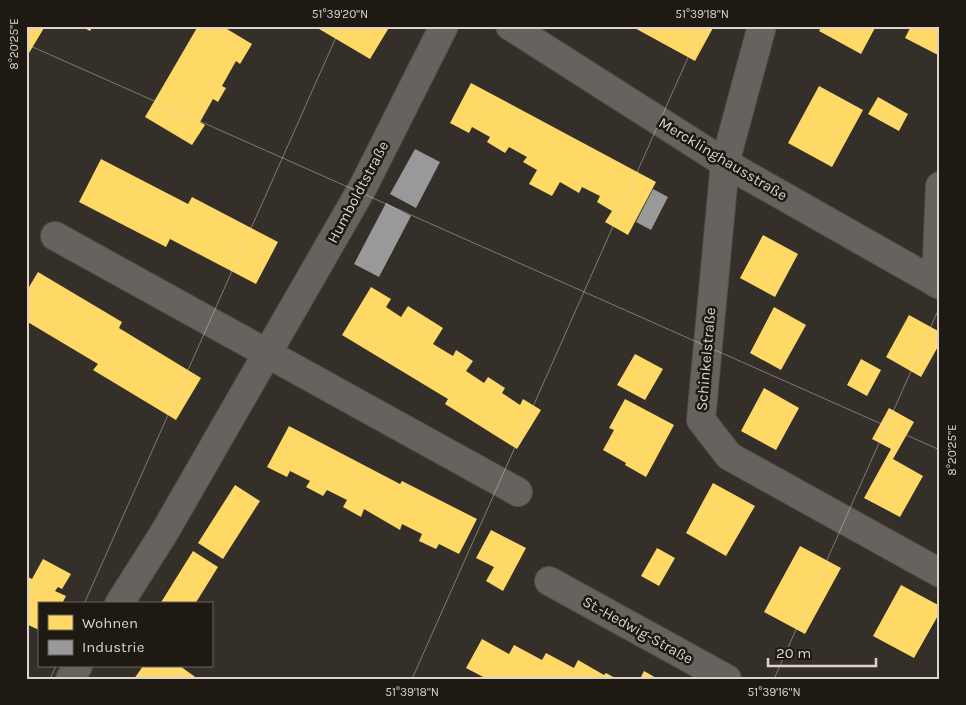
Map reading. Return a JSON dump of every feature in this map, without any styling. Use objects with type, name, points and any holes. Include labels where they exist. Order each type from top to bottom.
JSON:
[{"type":"street","name":"Humboldtstraße","points":[[119,602],[164,533],[364,185],[444,26]]},
{"type":"street","name":"Mercklinghausstraße","points":[[510,26],[725,163],[938,284]]},
{"type":"street","name":"Schinkelstraße","points":[[762,26],[725,163],[701,420],[729,456],[940,573]]},
{"type":"street","points":[[938,284],[940,186]]},
{"type":"street","points":[[55,236],[267,355],[518,492]]},
{"type":"street","name":"St.-Hedwig-Straße","points":[[549,580],[727,679]]},
{"type":"street","points":[[70,679],[77,668]]},
{"type":"building: Wohnen","points":[[26,26],[44,28],[26,58]]},
{"type":"building: Wohnen","points":[[81,26],[93,26],[90,31]]},
{"type":"building: Wohnen","points":[[198,26],[222,26],[252,44],[240,64],[236,61],[222,86],[226,88],[218,102],[213,99],[200,122],[205,125],[192,145],[145,117]]},
{"type":"building: Wohnen","points":[[314,26],[390,26],[370,59]]},
{"type":"building: Wohnen","points":[[631,26],[714,26],[695,61]]},
{"type":"building: Wohnen","points":[[822,26],[876,26],[861,54],[819,31]]},
{"type":"building: Wohnen","points":[[911,26],[940,26],[938,55],[905,38]]},
{"type":"building: Wohnen","points":[[471,83],[656,182],[628,235],[605,222],[612,211],[597,202],[600,196],[582,187],[579,193],[560,182],[552,196],[529,184],[537,170],[523,162],[527,157],[509,147],[505,153],[487,142],[490,137],[472,127],[469,133],[450,123]]},
{"type":"building: Wohnen","points":[[819,86],[863,110],[832,167],[788,143]]},
{"type":"building: Wohnen","points":[[878,97],[908,114],[899,131],[868,114]]},
{"type":"building: Wohnen","points":[[101,159],[188,204],[192,197],[278,242],[256,284],[170,239],[166,247],[79,202]]},
{"type":"building: Wohnen","points":[[763,235],[798,254],[775,297],[740,278]]},
{"type":"building: Wohnen","points":[[38,272],[122,322],[119,328],[201,378],[176,420],[93,370],[98,364],[26,321],[26,292]]},
{"type":"building: Wohnen","points":[[371,287],[391,299],[386,307],[401,317],[408,306],[443,328],[433,344],[453,356],[456,350],[473,361],[466,371],[484,383],[488,377],[505,388],[502,393],[520,405],[523,399],[541,410],[517,449],[445,404],[448,399],[342,335]]},
{"type":"building: Wohnen","points":[[774,307],[806,325],[781,370],[750,353]]},
{"type":"building: Wohnen","points":[[909,315],[940,332],[940,343],[921,377],[886,357]]},
{"type":"building: Wohnen","points":[[635,354],[663,369],[645,400],[617,385]]},
{"type":"building: Wohnen","points":[[861,359],[881,370],[867,396],[847,385]]},
{"type":"building: Wohnen","points":[[764,388],[799,408],[776,450],[741,431]]},
{"type":"building: Wohnen","points":[[625,399],[674,425],[646,477],[603,450],[614,430],[609,428]]},
{"type":"building: Wohnen","points":[[889,408],[914,422],[893,459],[923,476],[900,517],[864,498],[891,449],[872,439]]},
{"type":"building: Wohnen","points":[[289,426],[400,484],[402,481],[477,519],[459,554],[439,544],[436,549],[419,541],[422,534],[402,524],[400,530],[364,509],[361,517],[343,507],[347,500],[327,490],[323,496],[306,487],[310,481],[290,471],[287,477],[267,467]]},
{"type":"building: Wohnen","points":[[713,483],[755,506],[726,556],[686,533]]},
{"type":"building: Wohnen","points":[[235,485],[260,501],[223,559],[198,543]]},
{"type":"building: Wohnen","points":[[491,530],[526,548],[503,591],[486,581],[494,567],[476,558]]},
{"type":"building: Wohnen","points":[[800,546],[841,568],[805,634],[764,612]]},
{"type":"building: Wohnen","points":[[657,548],[675,558],[659,586],[641,576]]},
{"type":"building: Wohnen","points":[[193,551],[218,567],[196,602],[161,602]]},
{"type":"building: Wohnen","points":[[43,559],[71,574],[62,589],[58,587],[55,591],[66,596],[63,602],[38,602],[38,630],[26,624],[26,576],[32,579]]},
{"type":"building: Wohnen","points":[[901,585],[940,606],[940,612],[914,658],[873,636]]},
{"type":"building: Wohnen","points":[[482,639],[509,654],[514,645],[542,660],[546,653],[574,668],[578,660],[604,675],[606,673],[617,679],[487,679],[466,668]]},
{"type":"building: Wohnen","points":[[142,668],[183,668],[198,679],[134,679]]},
{"type":"building: Wohnen","points":[[644,671],[658,679],[640,679]]},
{"type":"building: Industrie","points":[[415,149],[440,162],[416,208],[390,194]]},
{"type":"building: Industrie","points":[[653,189],[668,197],[651,230],[636,222]]},
{"type":"building: Industrie","points":[[386,203],[411,216],[379,277],[354,264]]}]
